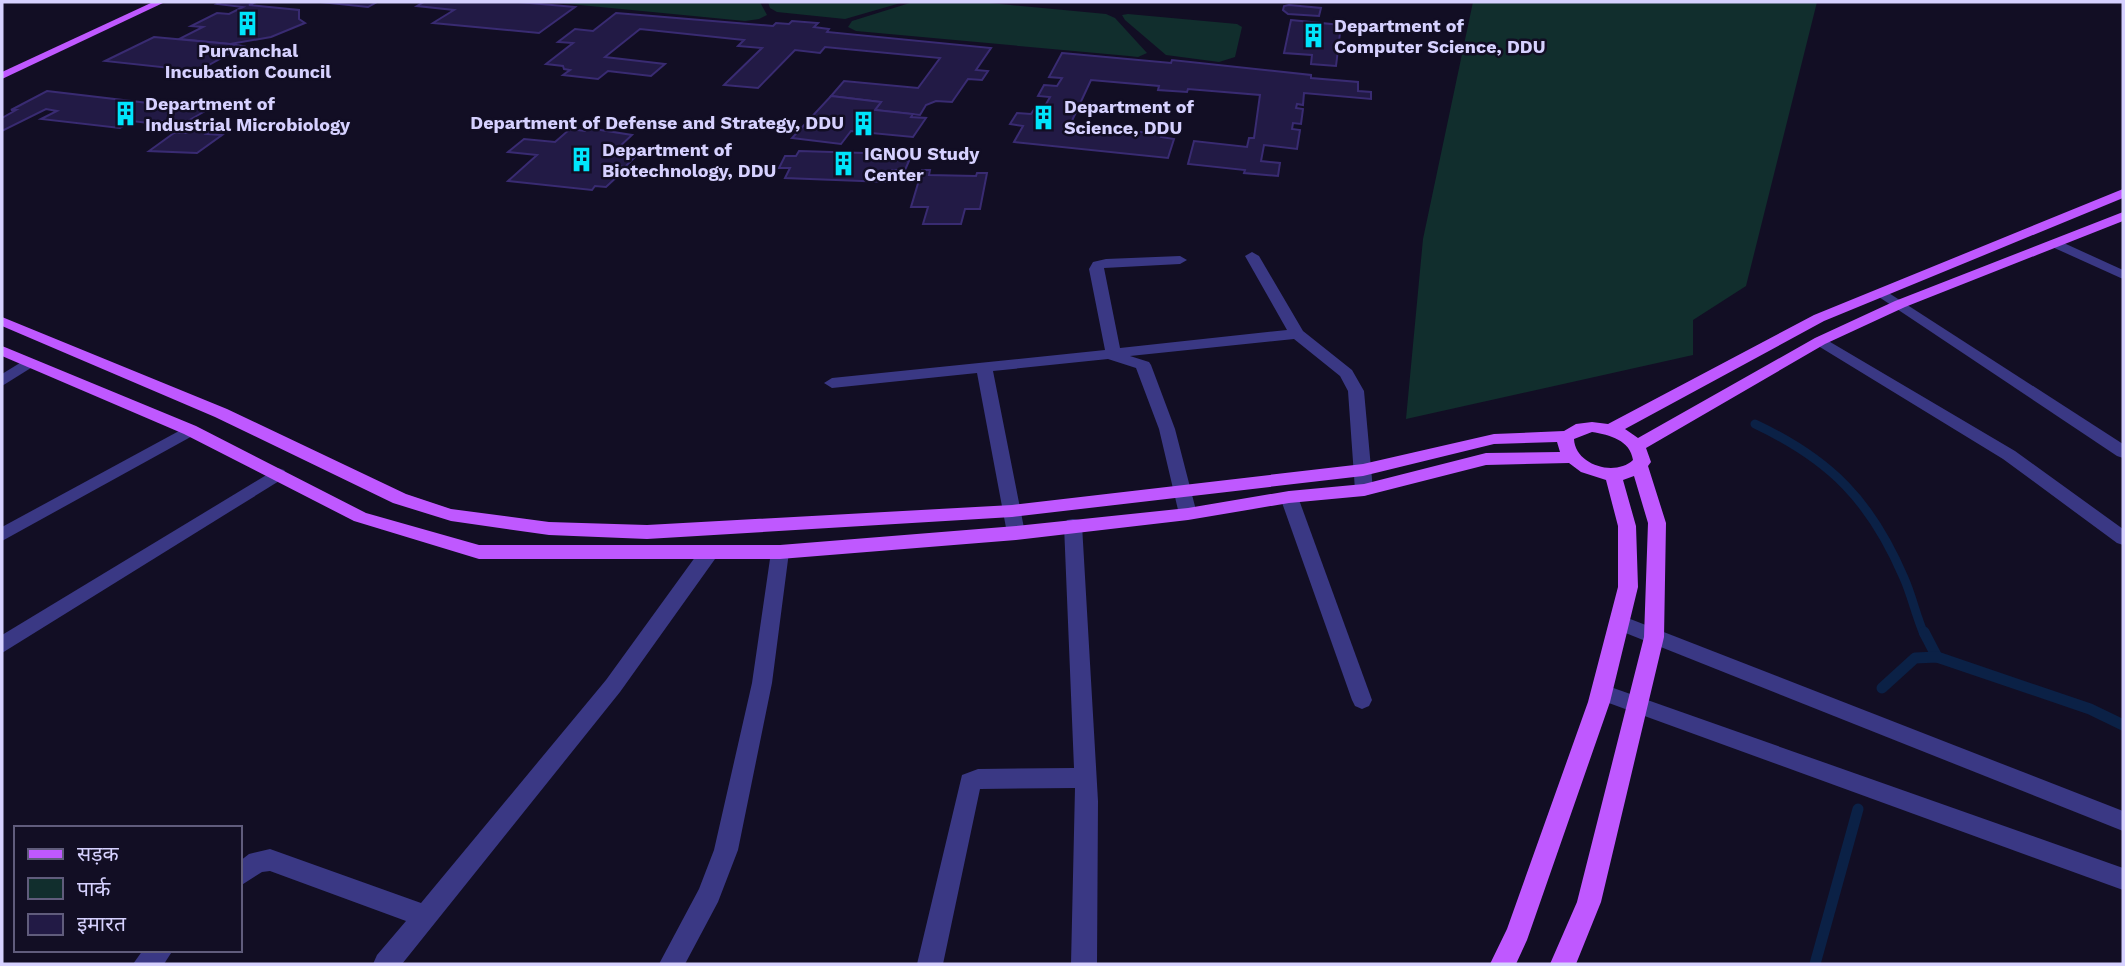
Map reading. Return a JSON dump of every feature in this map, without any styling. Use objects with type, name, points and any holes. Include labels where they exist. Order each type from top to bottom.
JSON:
[{"type":"main road","points":[[2,76],[160,2]]},
{"type":"main road","points":[[1611,430],[1819,318],[2123,193]]},
{"type":"main road","points":[[1567,436],[1567,449],[1572,457],[1590,470],[1613,475],[1628,473],[1638,456],[1820,341],[1900,304],[2123,216]]},
{"type":"main road","points":[[2,321],[253,427],[382,490],[449,514],[512,526],[647,531],[1012,510],[1363,470],[1494,439],[1567,436],[1582,428],[1611,430],[1629,438],[1638,456],[1657,523],[1654,637],[1589,902],[1563,964]]},
{"type":"main road","points":[[2,351],[190,430],[360,517],[479,552],[780,552],[1016,533],[1188,514],[1289,497],[1364,490],[1486,459],[1572,457]]},
{"type":"main road","points":[[1503,964],[1518,932],[1602,692],[1620,623],[1628,587],[1627,526],[1613,475]]},
{"type":"street","points":[[2055,243],[2123,275]]},
{"type":"street","points":[[1252,256],[1297,334],[1352,379],[1356,391],[1364,490]]},
{"type":"street","points":[[1180,260],[1098,265],[1096,269],[1113,353],[1115,357],[1143,365],[1167,429],[1188,514]]},
{"type":"street","points":[[1881,292],[2123,452]]},
{"type":"street","points":[[832,383],[1297,334]]},
{"type":"street","points":[[1820,341],[2009,455],[2123,538]]},
{"type":"street","points":[[2,381],[28,363]]},
{"type":"street","points":[[984,367],[1016,533]]},
{"type":"street","points":[[2,535],[190,430]]},
{"type":"street","points":[[2,645],[278,474]]},
{"type":"street","points":[[1289,497],[1362,700]]},
{"type":"street","points":[[1073,525],[1086,778],[1084,964]]},
{"type":"street","points":[[672,964],[709,894],[726,850],[762,683],[780,552]]},
{"type":"street","points":[[386,964],[612,686],[708,554]]},
{"type":"street","points":[[1620,623],[2123,821]]},
{"type":"street","points":[[1602,692],[2123,878]]},
{"type":"street","points":[[930,964],[970,782],[978,779],[1086,778]]},
{"type":"street","points":[[242,873],[257,862],[270,860],[425,916]]},
{"type":"street","points":[[146,964],[159,952]]},
{"type":"green space","points":[[549,2],[760,2],[767,15],[745,21]]},
{"type":"green space","points":[[768,2],[904,2],[845,19],[777,12],[770,8]]},
{"type":"green space","points":[[913,2],[979,2],[1106,14],[1115,18],[1147,53],[1138,57],[856,31],[848,27],[852,21]]},
{"type":"green space","points":[[1473,2],[1817,2],[1746,286],[1693,320],[1693,355],[1406,419],[1423,239]]},
{"type":"green space","points":[[1122,15],[1237,24],[1242,27],[1235,57],[1219,62],[1166,55],[1125,20]]},
{"type":"building","name":"Purvanchal Incubation Council","points":[[256,2],[249,5],[299,10],[299,19],[305,23],[271,37],[230,44],[179,39],[203,27],[191,26],[217,13],[229,14],[243,7],[217,4]]},
{"type":"building","name":"Purvanchal Incubation Council","points":[[320,2],[377,2],[368,7]]},
{"type":"building","points":[[424,2],[518,2],[575,7],[539,33],[433,23],[454,10],[417,6]]},
{"type":"building","points":[[1284,6],[1321,8],[1319,16],[1288,14],[1283,10]]},
{"type":"building","points":[[616,13],[773,26],[776,23],[789,24],[792,21],[818,23],[814,27],[829,29],[827,32],[991,48],[976,70],[988,71],[982,80],[968,79],[952,102],[936,101],[926,105],[920,115],[875,110],[881,102],[831,96],[844,81],[918,88],[940,58],[825,47],[820,53],[795,50],[758,88],[724,85],[762,48],[738,46],[744,40],[640,29],[605,57],[665,64],[651,76],[608,71],[598,79],[563,75],[570,70],[564,69],[563,66],[546,64],[573,43],[558,42],[575,29],[593,31]]},
{"type":"building","name":"Department of Computer Science, DDU","points":[[1291,20],[1341,25],[1336,66],[1311,64],[1312,55],[1284,53]]},
{"type":"building","points":[[154,37],[243,46],[198,71],[105,61]]},
{"type":"building","name":"Department of Science, DDU","points":[[1062,53],[1171,63],[1172,60],[1311,75],[1311,78],[1358,82],[1358,91],[1371,92],[1371,99],[1304,93],[1303,105],[1297,104],[1296,108],[1303,109],[1301,124],[1293,123],[1292,129],[1300,130],[1297,149],[1264,145],[1261,161],[1280,163],[1278,176],[1188,164],[1194,141],[1247,147],[1249,138],[1254,138],[1260,95],[1188,89],[1187,92],[1158,90],[1159,86],[1091,80],[1070,125],[1162,134],[1161,137],[1174,139],[1168,158],[1014,142],[1023,126],[1010,124],[1017,113],[1031,114],[1037,105],[1045,106],[1050,97],[1038,96],[1044,85],[1057,86],[1062,78],[1049,77]]},
{"type":"building","name":"Department of Industrial Microbiology","points":[[47,91],[207,110],[184,123],[132,121],[120,128],[41,119],[57,111],[46,109],[2,131],[2,118],[16,110],[11,110]]},
{"type":"building","name":"Department of Defense and Strategy, DDU","points":[[831,96],[881,102],[875,110],[926,118],[913,137],[851,131],[841,144],[792,138]]},
{"type":"building","name":"Department of Biotechnology, DDU","points":[[588,128],[632,135],[618,148],[641,151],[625,167],[619,166],[612,173],[620,174],[606,187],[595,186],[592,190],[508,181],[537,155],[508,152],[524,139],[555,142],[570,129],[585,131]]},
{"type":"building","points":[[194,129],[212,129],[206,134],[222,135],[197,153],[149,151],[174,133],[187,133]]},
{"type":"building","name":"IGNOU Study Center","points":[[799,151],[897,154],[895,160],[909,161],[905,170],[892,170],[887,182],[785,178],[790,168],[779,168],[785,156],[796,156]]},
{"type":"building","points":[[922,170],[930,170],[929,175],[976,176],[977,173],[987,173],[980,209],[965,209],[961,224],[923,224],[928,207],[911,207]]},
{"type":"waterway","points":[[1755,424],[1806,452],[1827,468],[1862,505],[1891,551],[1907,585],[1924,634]]},
{"type":"waterway","points":[[1924,632],[1937,657]]},
{"type":"waterway","points":[[1882,688],[1915,658],[1937,657]]},
{"type":"waterway","points":[[1937,657],[2090,709],[2123,725]]},
{"type":"waterway","points":[[1815,964],[1858,809]]},
{"type":"place","name":"Purvanchal Incubation Council","points":[[248,24]]},
{"type":"place","name":"Department of Computer Science, DDU","points":[[1314,36]]},
{"type":"place","name":"Department of Industrial Microbiology","points":[[125,114]]},
{"type":"place","name":"Department of Science, DDU","points":[[1044,117]]},
{"type":"place","name":"Department of Defense and Strategy, DDU","points":[[864,123]]},
{"type":"place","name":"Department of Biotechnology, DDU","points":[[582,160]]},
{"type":"place","name":"IGNOU Study Center","points":[[844,164]]}]
